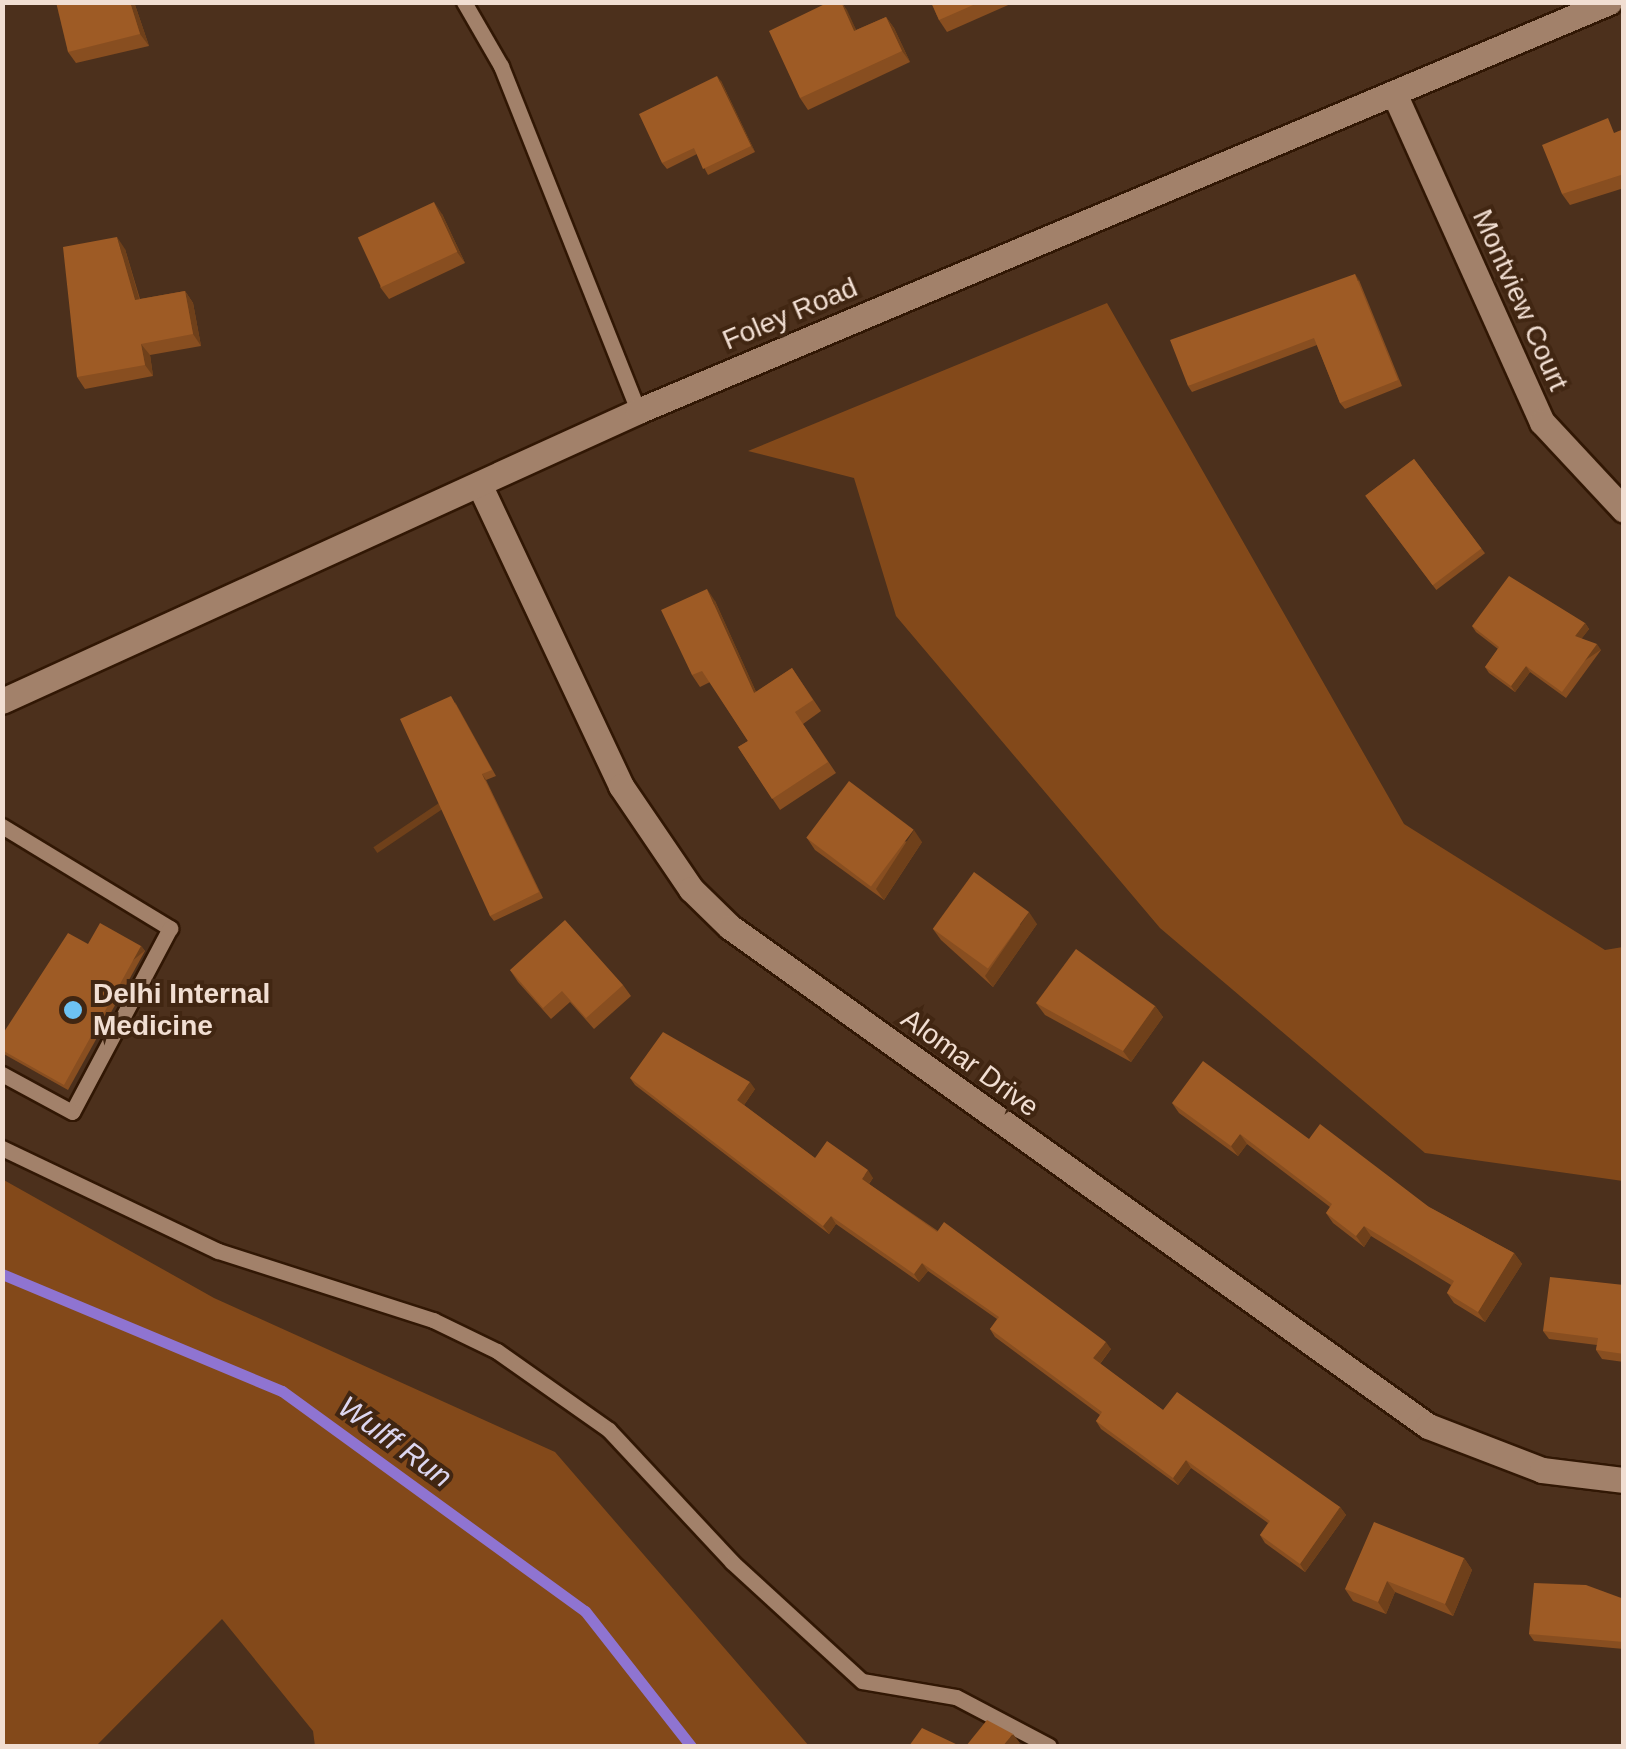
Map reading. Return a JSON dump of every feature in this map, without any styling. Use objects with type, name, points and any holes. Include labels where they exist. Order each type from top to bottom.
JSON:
[{"type":"street","name":"Foley Road","points":[[2,700],[638,410],[1609,2]]},
{"type":"street","name":"Montview Court","points":[[1394,93],[1542,422],[1624,510]]},
{"type":"street","name":"Alomar Drive","points":[[479,484],[639,818],[730,926],[1428,1426],[1542,1470],[1624,1480]]},
{"type":"lane","points":[[464,2],[502,66],[638,410]]},
{"type":"lane","points":[[2,826],[170,928],[72,1112],[2,1074]]},
{"type":"lane","points":[[2,1148],[218,1251],[433,1320],[497,1351],[608,1430],[732,1562],[862,1681],[956,1697],[1048,1746]]},
{"type":"shaded area","points":[[1107,303],[1404,824],[1605,950],[1623,947],[1623,1181],[1425,1153],[1160,928],[896,616],[854,478],[748,451]]},
{"type":"shaded area","points":[[2,1179],[214,1298],[555,1452],[809,1746],[315,1746],[313,1731],[222,1619],[96,1746],[3,1746]]},
{"type":"building","points":[[56,2],[130,2],[140,34],[68,52]]},
{"type":"building","points":[[829,2],[841,2],[854,31],[886,17],[902,51],[800,98],[769,31]]},
{"type":"building","points":[[931,2],[980,2],[939,20]]},
{"type":"building","points":[[717,76],[751,146],[703,169],[694,148],[662,163],[639,114]]},
{"type":"building","points":[[1608,118],[1614,133],[1624,129],[1624,174],[1562,194],[1542,145]]},
{"type":"building","points":[[434,202],[457,252],[381,287],[358,237]]},
{"type":"building","points":[[117,237],[135,300],[185,291],[193,334],[141,344],[145,365],[77,377],[63,247]]},
{"type":"building","points":[[1355,274],[1398,380],[1340,403],[1314,338],[1188,386],[1170,340]]},
{"type":"building","points":[[1414,459],[1481,548],[1433,585],[1365,496]]},
{"type":"building","points":[[1509,576],[1585,623],[1575,636],[1597,644],[1562,692],[1526,666],[1511,686],[1485,667],[1499,647],[1472,626]]},
{"type":"building","points":[[707,589],[754,693],[792,668],[813,700],[795,712],[828,762],[772,799],[738,747],[748,741],[702,671],[692,675],[661,610]]},
{"type":"building","points":[[451,696],[492,770],[482,774],[539,892],[490,916],[400,719]]},
{"type":"building","points":[[849,781],[914,830],[871,886],[806,838]]},
{"type":"building","points":[[974,872],[1029,912],[988,969],[933,929]]},
{"type":"building","points":[[565,920],[623,985],[586,1018],[562,991],[543,1008],[510,970]]},
{"type":"building","name":"Delhi Internal Medicine","points":[[100,923],[141,946],[64,1085],[2,1050],[2,1035],[68,933],[88,944]]},
{"type":"building","points":[[1076,949],[1155,1006],[1123,1051],[1036,1003]]},
{"type":"building","points":[[663,1032],[750,1082],[737,1100],[815,1158],[827,1141],[868,1170],[862,1179],[937,1232],[944,1222],[1106,1342],[1093,1358],[1163,1410],[1177,1392],[1340,1507],[1300,1564],[1260,1535],[1270,1521],[1186,1460],[1173,1478],[1096,1421],[1102,1412],[990,1329],[999,1317],[922,1263],[914,1274],[831,1216],[823,1226],[630,1078]]},
{"type":"building","points":[[1203,1061],[1309,1139],[1320,1124],[1429,1207],[1514,1253],[1478,1312],[1447,1293],[1454,1281],[1364,1226],[1356,1236],[1326,1213],[1332,1204],[1240,1134],[1231,1146],[1172,1103]]},
{"type":"building","points":[[1550,1277],[1624,1285],[1624,1354],[1596,1350],[1598,1338],[1543,1331]]},
{"type":"building","points":[[1374,1522],[1464,1558],[1445,1604],[1387,1581],[1378,1602],[1345,1589]]},
{"type":"building","points":[[1534,1583],[1586,1585],[1624,1599],[1624,1642],[1529,1634]]},
{"type":"building","points":[[987,1720],[1013,1734],[1003,1746],[966,1746]]},
{"type":"building","points":[[922,1728],[960,1746],[909,1746]]},
{"type":"waterway","name":"Wulff Run","points":[[2,1274],[282,1391],[585,1611],[691,1746]]},
{"type":"place","name":"Delhi Internal Medicine","points":[[73,1010]]}]
